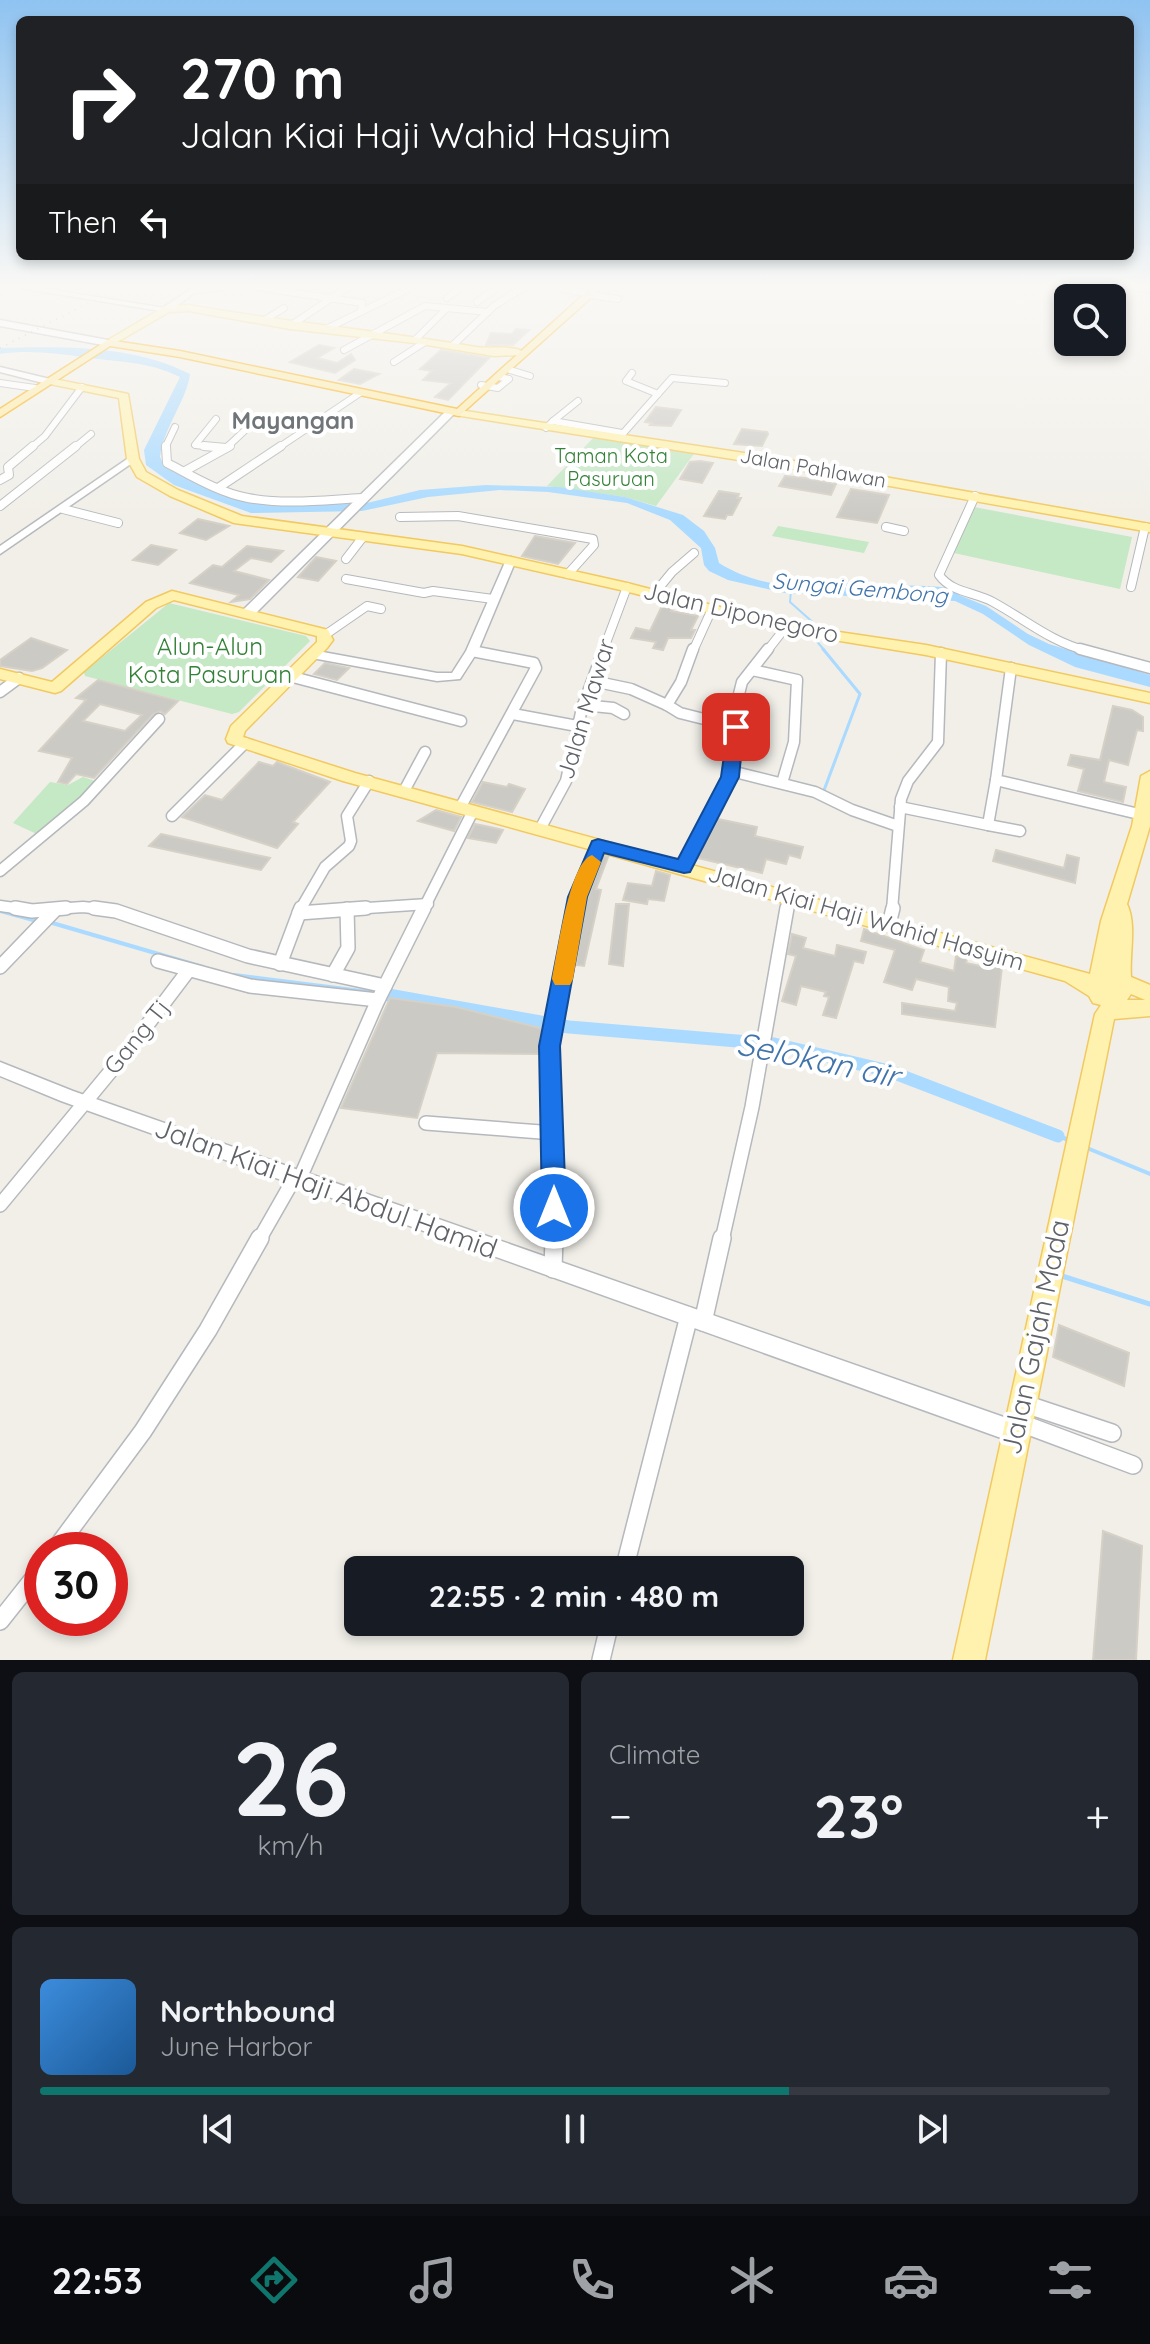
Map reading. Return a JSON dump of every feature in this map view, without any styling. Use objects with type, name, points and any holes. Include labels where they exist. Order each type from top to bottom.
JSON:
[{"type":"highway","points":[[0,421],[76,364]]},
{"type":"highway","points":[[228,364],[453,414],[514,364]]},
{"type":"highway","points":[[485,386],[511,367]]},
{"type":"highway","points":[[0,414],[35,388],[54,379]]},
{"type":"main road","points":[[54,379],[124,396],[133,459],[141,474]]},
{"type":"main road","points":[[248,613],[453,414]]},
{"type":"main road","name":"Jalan Pahlawan","points":[[453,414],[550,424],[1147,527]]},
{"type":"main road","name":"Jalan Diponegoro","points":[[141,474],[174,493],[239,520],[511,560],[785,628],[941,653],[1150,698]]},
{"type":"main road","points":[[0,674],[55,688],[160,599],[179,595],[248,613],[319,645],[237,729],[240,741]]},
{"type":"main road","name":"Jalan Kiai Haji Wahid Hasyim","points":[[240,741],[467,809],[1106,980]]},
{"type":"main road","points":[[1150,776],[1145,823],[1118,903],[1111,914],[1105,1014],[1124,1008],[1150,1007]]},
{"type":"main road","points":[[1106,980],[1119,955],[1123,916],[1118,903]]},
{"type":"main road","points":[[1106,980],[1150,995]]},
{"type":"main road","points":[[1106,980],[1150,1007]]},
{"type":"main road","name":"Jalan Gajah Mada","points":[[969,1660],[1025,1417],[1105,1014]]},
{"type":"street","points":[[511,367],[530,376]]},
{"type":"street","points":[[0,369],[54,379]]},
{"type":"street","points":[[632,373],[626,381],[639,389],[658,394]]},
{"type":"street","points":[[621,436],[674,377],[725,383]]},
{"type":"street","points":[[0,383],[35,388]]},
{"type":"street","points":[[0,480],[9,475],[8,467],[45,436],[82,387]]},
{"type":"street","points":[[218,488],[360,393]]},
{"type":"street","points":[[550,424],[578,401]]},
{"type":"street","points":[[216,419],[195,445],[226,448]]},
{"type":"street","points":[[185,471],[243,437],[255,421]]},
{"type":"street","points":[[287,421],[315,425]]},
{"type":"street","points":[[175,427],[164,455],[167,463],[218,488],[265,502],[361,500]]},
{"type":"street","points":[[0,506],[91,434]]},
{"type":"street","points":[[0,551],[133,459]]},
{"type":"street","points":[[118,472],[141,474]]},
{"type":"street","points":[[975,496],[939,575],[946,585],[991,601],[1060,644],[1150,668]]},
{"type":"street","points":[[63,509],[118,523]]},
{"type":"street","points":[[400,517],[458,516],[593,539],[594,545],[568,574]]},
{"type":"street","points":[[886,527],[904,531]]},
{"type":"street","points":[[1131,587],[1147,527]]},
{"type":"street","points":[[346,559],[363,537]]},
{"type":"street","points":[[654,594],[672,572],[694,553]]},
{"type":"street","points":[[319,645],[448,677],[458,675],[472,651],[511,560]]},
{"type":"street","points":[[346,579],[424,593],[433,591],[493,599]]},
{"type":"street","name":"Jalan Mawar","points":[[540,829],[566,781],[583,705],[627,587]]},
{"type":"street","points":[[319,645],[367,606],[381,609]]},
{"type":"street","points":[[664,704],[686,674],[694,643],[712,609]]},
{"type":"street","points":[[684,867],[731,771],[736,706],[742,682],[785,628]]},
{"type":"street","points":[[68,1532],[143,1431],[208,1330],[298,1177],[382,993],[428,904],[467,809],[536,666],[472,651]]},
{"type":"street","points":[[889,924],[894,902],[900,807],[908,781],[938,742],[941,653]]},
{"type":"street","points":[[988,825],[1011,668]]},
{"type":"street","points":[[752,670],[797,680],[794,742],[782,783]]},
{"type":"street","points":[[289,676],[461,721]]},
{"type":"street","points":[[0,692],[19,678]]},
{"type":"street","points":[[593,681],[631,689],[680,713],[736,727]]},
{"type":"street","points":[[583,705],[613,708],[624,714]]},
{"type":"street","points":[[513,714],[577,726]]},
{"type":"street","points":[[0,871],[84,801],[159,719]]},
{"type":"street","points":[[172,816],[240,741]]},
{"type":"street","points":[[404,791],[425,752]]},
{"type":"street","points":[[731,771],[815,792],[852,810],[898,826]]},
{"type":"street","points":[[996,780],[1145,823]]},
{"type":"street","points":[[280,964],[299,913],[325,866],[348,850],[351,841],[344,824],[369,781]]},
{"type":"street","points":[[900,807],[1020,831]]},
{"type":"street","points":[[553,1269],[554,1133],[549,1056],[552,1026],[578,897],[598,845]]},
{"type":"street","points":[[628,1556],[696,1319],[765,1044],[789,896]]},
{"type":"street","points":[[299,913],[428,904]]},
{"type":"street","points":[[0,906],[50,914],[83,907],[116,911],[280,964],[333,975],[382,993]]},
{"type":"street","points":[[333,975],[348,948],[347,909]]},
{"type":"street","points":[[0,967],[50,914]]},
{"type":"street","points":[[158,961],[250,986],[382,993]]},
{"type":"street","name":"Gang Tj","points":[[0,1205],[188,971]]},
{"type":"street","name":"Jalan Kiai Haji Abdul Hamid","points":[[0,1069],[696,1319],[1025,1417]]},
{"type":"street","points":[[426,1123],[554,1133]]},
{"type":"street","points":[[1025,1417],[1112,1433]]},
{"type":"street","points":[[1025,1417],[1133,1465]]},
{"type":"street","points":[[0,1621],[24,1591]]},
{"type":"street","points":[[601,1660],[607,1636]]},
{"type":"green space","name":"Taman Kota Pasuruan","points":[[596,435],[696,451],[656,506],[625,497],[547,486]]},
{"type":"green space","points":[[974,507],[1132,537],[1120,589],[954,553]]},
{"type":"green space","points":[[778,526],[869,542],[864,553],[772,536]]},
{"type":"green space","name":"Alun-Alun Kota Pasuruan","points":[[169,603],[306,636],[310,641],[239,712],[232,714],[85,676],[84,672]]},
{"type":"green space","points":[[83,777],[101,783],[41,836],[13,823],[50,782],[68,785]]},
{"type":"water","points":[[139,364],[169,364],[190,374],[185,394],[162,446],[160,457],[163,463],[229,496],[269,504],[367,503],[420,490],[486,485],[559,487],[625,497],[683,515],[704,531],[715,548],[719,563],[745,576],[804,587],[927,586],[955,589],[959,595],[986,606],[1049,644],[1150,675],[1150,687],[1075,667],[1029,645],[983,614],[955,601],[785,593],[728,580],[709,571],[704,565],[701,548],[670,520],[627,503],[548,492],[500,490],[428,497],[362,511],[251,513],[174,485],[146,465],[144,450],[180,377]]},
{"type":"building","points":[[300,364],[348,364],[335,373]]},
{"type":"building","points":[[425,364],[483,364],[448,400],[435,397],[451,383],[423,380],[432,371],[420,369]]},
{"type":"building","points":[[354,369],[379,374],[360,384],[339,380]]},
{"type":"building","points":[[656,407],[681,410],[671,426],[650,425],[652,423],[645,422]]},
{"type":"building","points":[[742,429],[768,434],[762,446],[734,444]]},
{"type":"building","points":[[690,462],[713,463],[702,483],[680,479]]},
{"type":"building","points":[[785,476],[836,484],[831,495],[779,486]]},
{"type":"building","points":[[851,489],[889,495],[877,523],[837,517]]},
{"type":"building","points":[[719,491],[739,494],[737,498],[741,498],[732,515],[727,515],[725,519],[704,516]]},
{"type":"building","points":[[198,519],[229,526],[206,540],[180,533]]},
{"type":"building","points":[[535,536],[575,543],[558,564],[522,556]]},
{"type":"building","points":[[151,545],[176,550],[158,565],[133,560]]},
{"type":"building","points":[[247,546],[283,551],[271,562],[251,558],[234,571],[269,580],[250,599],[231,602],[239,595],[190,583],[213,565],[222,567]]},
{"type":"building","points":[[316,557],[336,561],[318,581],[298,577]]},
{"type":"building","points":[[663,604],[675,607],[671,611],[698,616],[691,630],[695,630],[691,638],[668,638],[663,650],[653,648],[656,642],[631,638],[636,628],[650,631]]},
{"type":"building","points":[[31,638],[67,650],[42,668],[32,671],[0,666],[0,660]]},
{"type":"building","points":[[325,663],[349,668],[337,680],[314,674]]},
{"type":"building","points":[[98,680],[178,701],[165,714],[160,711],[153,714],[94,778],[76,774],[67,784],[58,782],[72,758],[39,751],[86,700],[76,698]],"holes":[[[100,704],[142,715],[125,731],[83,721]]]},
{"type":"building","points":[[1113,706],[1132,710],[1143,717],[1143,731],[1137,730],[1128,765],[1109,760],[1104,782],[1126,787],[1123,802],[1078,791],[1084,769],[1068,765],[1071,755],[1100,760]]},
{"type":"building","points":[[259,762],[273,766],[277,762],[330,782],[293,822],[298,824],[277,848],[182,817],[205,795],[222,800]]},
{"type":"building","points":[[483,782],[525,789],[512,812],[472,802]]},
{"type":"building","points":[[436,810],[461,817],[454,831],[418,821]]},
{"type":"building","points":[[718,819],[757,827],[755,836],[803,847],[800,858],[789,855],[786,864],[766,859],[762,873],[698,858]]},
{"type":"building","points":[[475,824],[503,830],[496,843],[468,838]]},
{"type":"building","points":[[161,834],[270,858],[261,870],[149,846]]},
{"type":"building","points":[[996,850],[1064,868],[1067,855],[1079,858],[1075,883],[993,861]]},
{"type":"building","points":[[603,856],[608,857],[596,889],[601,890],[584,966],[576,965],[585,906]]},
{"type":"building","points":[[656,871],[670,875],[664,901],[648,899],[647,904],[623,900],[628,883],[652,886]]},
{"type":"building","points":[[616,904],[629,904],[623,966],[609,964]]},
{"type":"building","points":[[864,929],[924,950],[920,962],[954,971],[956,956],[967,959],[966,963],[1002,967],[995,1027],[902,1014],[902,1003],[955,1011],[957,1003],[948,1001],[949,987],[916,979],[912,990],[884,982],[895,950],[861,941]]},
{"type":"building","points":[[792,934],[806,938],[803,948],[835,956],[837,945],[866,952],[863,963],[854,961],[836,1018],[823,1015],[829,997],[824,996],[826,992],[801,986],[796,1005],[782,1001],[796,956],[788,954]]},
{"type":"building","points":[[390,998],[456,1007],[544,1029],[541,1054],[437,1053],[417,1118],[341,1108]]},
{"type":"building","points":[[1059,1325],[1129,1353],[1124,1386],[1053,1357]]},
{"type":"building","points":[[1103,1531],[1142,1546],[1136,1660],[1093,1660]]},
{"type":"waterway","name":"Sungai Gembong","points":[[781,583],[863,588]]},
{"type":"waterway","points":[[791,590],[790,602],[817,626],[814,638],[825,651]]},
{"type":"waterway","points":[[823,649],[860,694],[823,793]]},
{"type":"waterway","points":[[0,911],[37,921]]},
{"type":"waterway","points":[[49,922],[203,967]]},
{"type":"waterway","points":[[234,975],[377,993]]},
{"type":"waterway","name":"Selokan air","points":[[377,993],[569,1027],[774,1044],[889,1071],[1058,1136]]},
{"type":"waterway","points":[[1058,1136],[1069,1140]]},
{"type":"waterway","points":[[1087,1148],[1150,1174]]},
{"type":"waterway","points":[[1062,1276],[1150,1304]]},
{"type":"slow traffic","points":[[562,979],[578,897],[592,862]]},
{"type":"district","name":"Mayangan","points":[[293,421]]},
{"type":"route","points":[[554,1208],[555,1147],[549,1056],[553,1020],[578,897],[598,845],[684,867],[730,777],[736,727]]}]
